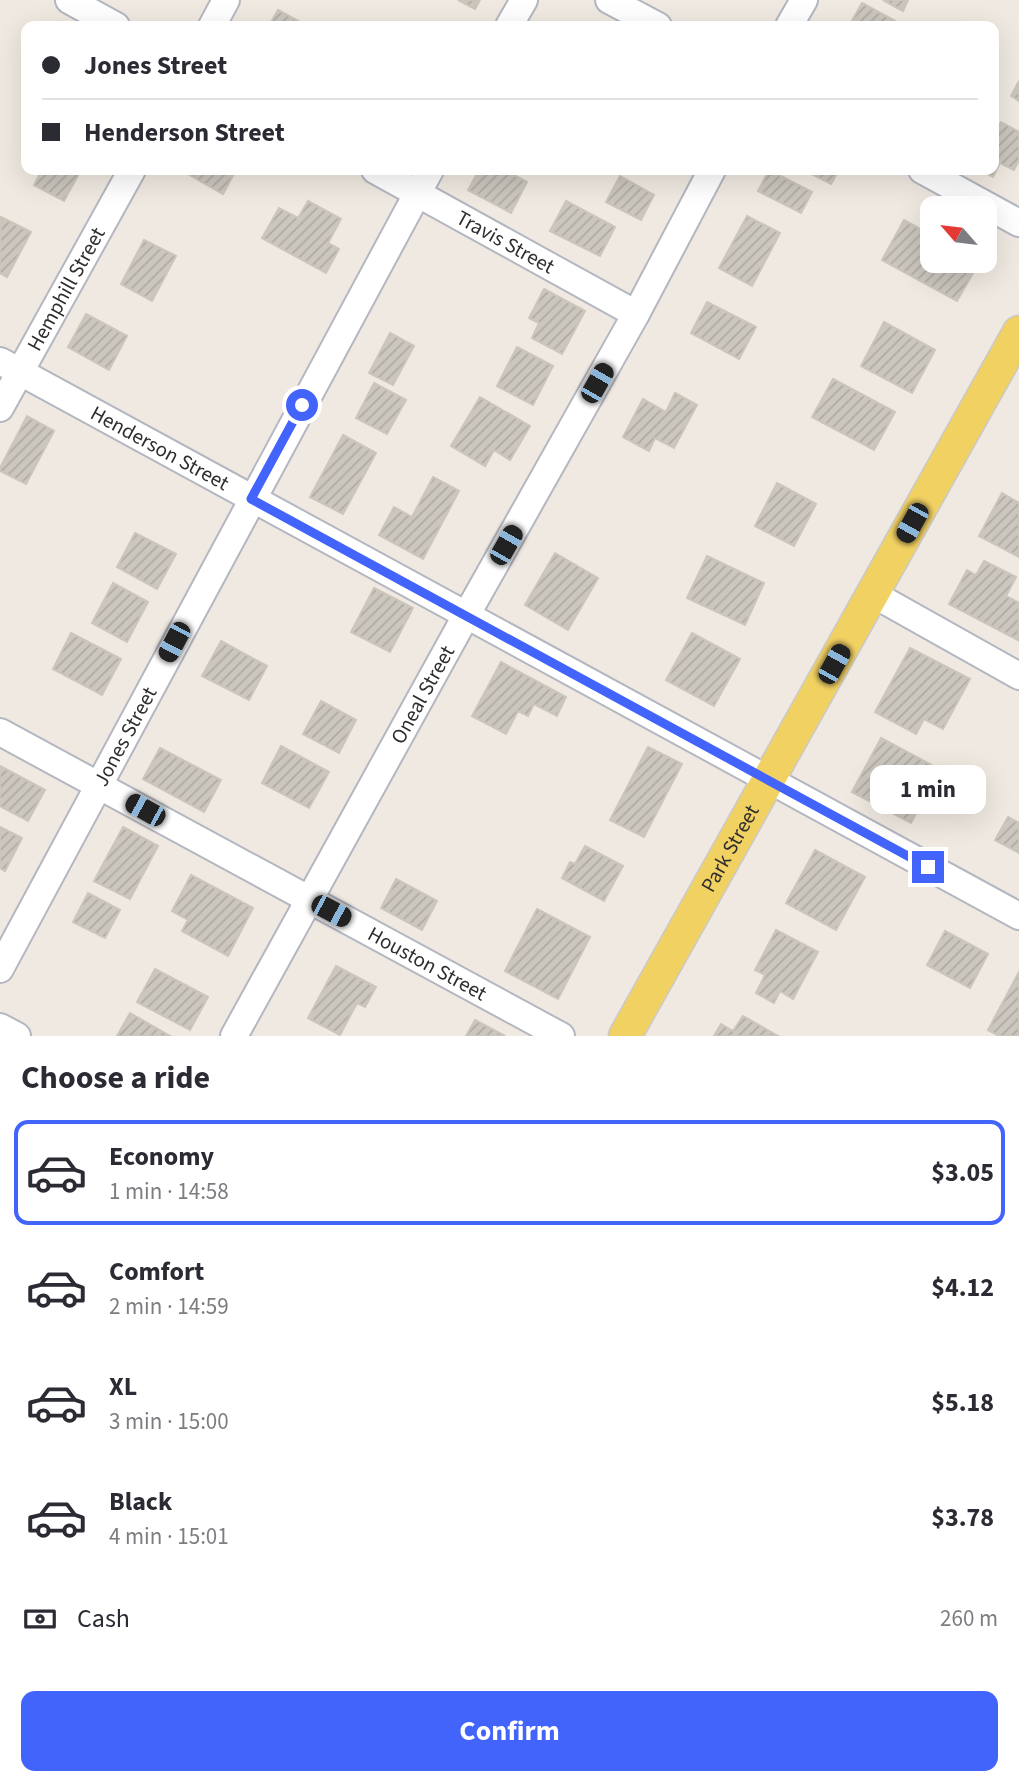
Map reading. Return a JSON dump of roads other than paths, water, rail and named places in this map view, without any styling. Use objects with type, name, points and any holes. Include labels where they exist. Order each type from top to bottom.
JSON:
[{"type":"main road","name":"Park Street","points":[[625,1036],[1019,332]]},
{"type":"street","points":[[69,0],[107,21]]},
{"type":"street","points":[[215,21],[226,0]]},
{"type":"street","points":[[512,21],[524,0]]},
{"type":"street","points":[[609,0],[649,21]]},
{"type":"street","points":[[792,21],[804,0]]},
{"type":"street","name":"Hemphill Street","points":[[0,408],[10,366],[129,175]]},
{"type":"street","name":"Travis Street","points":[[384,175],[636,314]]},
{"type":"street","name":"Jones Street","points":[[0,969],[427,175]]},
{"type":"street","name":"Oneal Street","points":[[234,1036],[636,314],[709,175]]},
{"type":"street","points":[[931,175],[1019,223]]},
{"type":"street","name":"Henderson Street","points":[[10,366],[1019,916]]},
{"type":"street","points":[[873,594],[1019,676]]},
{"type":"street","name":"Houston Street","points":[[0,732],[561,1036]]},
{"type":"street","points":[[0,1027],[17,1036]]}]
